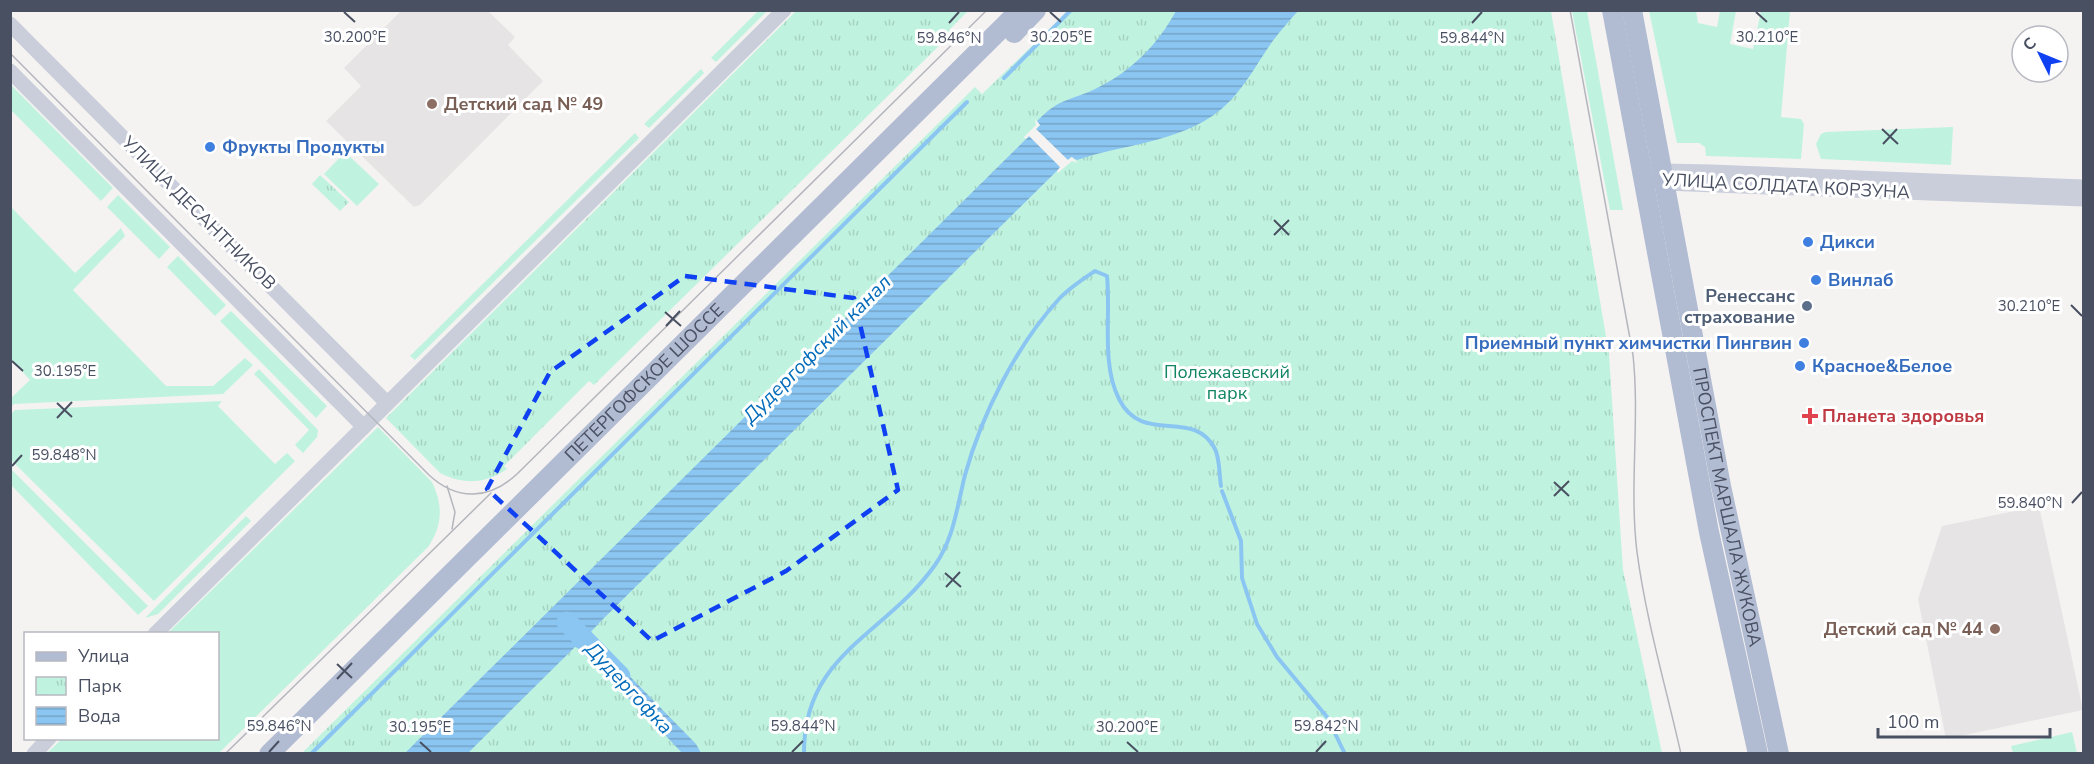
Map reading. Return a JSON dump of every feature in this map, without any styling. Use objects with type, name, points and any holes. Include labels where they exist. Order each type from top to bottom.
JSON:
[{"type":"main road","name":"ПЕТЕРГОФСКОЕ ШОССЕ","points":[[269,753],[1020,10]]},
{"type":"main road","name":"ПЕТЕРГОФСКОЕ ШОССЕ","points":[[288,753],[1036,10]]},
{"type":"main road","name":"ПРОСПЕКТ МАРШАЛА ЖУКОВА","points":[[1612,10],[1709,532],[1758,753]]},
{"type":"main road","name":"ПРОСПЕКТ МАРШАЛА ЖУКОВА","points":[[1632,10],[1730,531],[1779,753]]},
{"type":"street","points":[[156,632],[784,10]]},
{"type":"street","name":"УЛИЦА ДЕСАНТНИКОВ","points":[[10,24],[387,403]]},
{"type":"street","name":"УЛИЦА ДЕСАНТНИКОВ","points":[[10,71],[364,427]]},
{"type":"street","name":"УЛИЦА СОЛДАТА КОРЗУНА","points":[[1643,177],[2084,187]]},
{"type":"street","name":"УЛИЦА СОЛДАТА КОРЗУНА","points":[[1663,177],[2084,199]]},
{"type":"street","points":[[34,753],[47,740]]},
{"type":"highlighted area","points":[[685,276],[854,298],[898,490],[786,571],[652,641],[487,489],[550,372]]},
{"type":"shaded area","name":"Детский сад № 49","points":[[401,11],[488,11],[515,37],[508,45],[543,81],[420,205],[414,207],[326,121],[361,86],[344,68]]},
{"type":"shaded area","name":"Детский сад № 44","points":[[2039,506],[2083,710],[1946,739],[1918,599],[1942,526]]},
{"type":"green space","points":[[759,10],[767,11],[716,62],[711,58]]},
{"type":"green space","points":[[796,11],[968,11],[949,30],[952,33],[594,385],[589,381],[504,466],[507,469],[491,478],[474,481],[458,480],[440,473],[386,418]]},
{"type":"green space","name":"Полежаевский парк","points":[[1068,11],[1551,11],[1609,354],[1623,570],[1662,753],[301,754],[975,87],[982,94]]},
{"type":"green space","points":[[1572,11],[1587,11],[1623,210],[1610,210]]},
{"type":"green space","points":[[1649,11],[1696,11],[1698,23],[1717,27],[1720,11],[1736,11],[1730,44],[1753,49],[1761,11],[1790,11],[1781,117],[1801,119],[1804,124],[1801,159],[1706,156],[1705,147],[1699,143],[1677,143]]},
{"type":"green space","points":[[701,69],[704,73],[649,128],[644,124]]},
{"type":"green space","points":[[11,85],[113,188],[101,201],[11,110]]},
{"type":"green space","points":[[1953,127],[1951,165],[1821,159],[1816,144],[1821,134],[1826,132]]},
{"type":"green space","points":[[635,133],[639,138],[415,360],[410,356]]},
{"type":"green space","points":[[345,152],[379,184],[357,206],[324,174]]},
{"type":"green space","points":[[320,175],[349,202],[340,211],[312,184]]},
{"type":"green space","points":[[118,195],[170,247],[159,259],[107,207]]},
{"type":"green space","points":[[11,207],[75,273],[121,228],[125,236],[73,290],[166,386],[213,386],[245,358],[253,365],[223,394],[14,404],[11,407],[11,398],[30,380],[11,359]]},
{"type":"green space","points":[[178,256],[226,305],[215,316],[167,267]]},
{"type":"green space","points":[[231,311],[327,406],[316,418],[220,321]]},
{"type":"green space","points":[[259,369],[318,430],[317,437],[303,453],[295,445],[309,430],[254,374]]},
{"type":"green space","points":[[222,401],[218,406],[275,464],[287,453],[295,461],[154,601],[11,460],[11,414],[15,410]]},
{"type":"green space","points":[[378,427],[432,482],[436,490],[440,515],[433,539],[428,547],[219,753],[47,753],[61,740],[219,740],[219,632],[169,632]]},
{"type":"green space","points":[[11,469],[148,606],[138,615],[11,485]]},
{"type":"green space","points":[[246,516],[251,521],[158,614],[145,618]]},
{"type":"green space","points":[[2072,732],[2077,753],[2013,753],[2011,746]]},
{"type":"water","name":"Дудергофский канал","points":[[1176,11],[1298,11],[1275,38],[1234,96],[1219,111],[1203,122],[1150,142],[1077,160],[1071,157],[600,622],[580,649],[575,647],[468,753],[404,754],[1040,125],[1037,121],[1053,107],[1097,88],[1133,65],[1161,35]]},
{"type":"water","points":[[606,652],[696,744],[701,753],[682,753],[594,663]]},
{"type":"pier","points":[[1035,119],[1040,125],[1036,129],[1068,160],[1072,157],[1078,163],[1072,161],[1058,173],[1060,167],[1029,136],[1026,139],[1024,137],[1036,125]]},
{"type":"waterway","points":[[1004,78],[1071,10]]},
{"type":"waterway","points":[[311,754],[967,102]]},
{"type":"waterway","points":[[804,754],[807,720],[817,692],[832,668],[915,589],[935,565],[947,544],[972,452],[991,405],[1015,359],[1059,299],[1095,271],[1107,276],[1108,355],[1113,385],[1119,399],[1129,413],[1141,421],[1194,430],[1206,437],[1217,453],[1221,486]]},
{"type":"waterway","points":[[1222,491],[1241,541],[1242,578],[1257,624],[1277,657],[1327,717],[1345,754]]},
{"type":"waterway","name":"Дудергофка","points":[[567,622],[620,676]]},
{"type":"tram line","points":[[10,53],[429,475],[451,489],[473,494],[495,489],[517,474],[987,10]]},
{"type":"tram line","points":[[1570,10],[1633,355],[1635,380],[1634,503],[1637,552],[1651,628],[1681,754]]},
{"type":"tram line","points":[[447,486],[455,512],[452,529]]},
{"type":"tram line","points":[[225,754],[491,493]]},
{"type":"place","name":"Детский сад № 49","points":[[432,104]]},
{"type":"place","name":"Фрукты Продукты","points":[[210,147]]},
{"type":"place","name":"Дикси","points":[[1808,242]]},
{"type":"place","name":"Винлаб","points":[[1816,280]]},
{"type":"place","name":"Ренессанс страхование","points":[[1807,306]]},
{"type":"place","name":"Приемный пункт химчистки Пингвин","points":[[1804,343]]},
{"type":"place","name":"Красное&Белое","points":[[1800,366]]},
{"type":"place","name":"Планета здоровья","points":[[1810,416]]},
{"type":"place","name":"Детский сад № 44","points":[[1995,629]]}]
